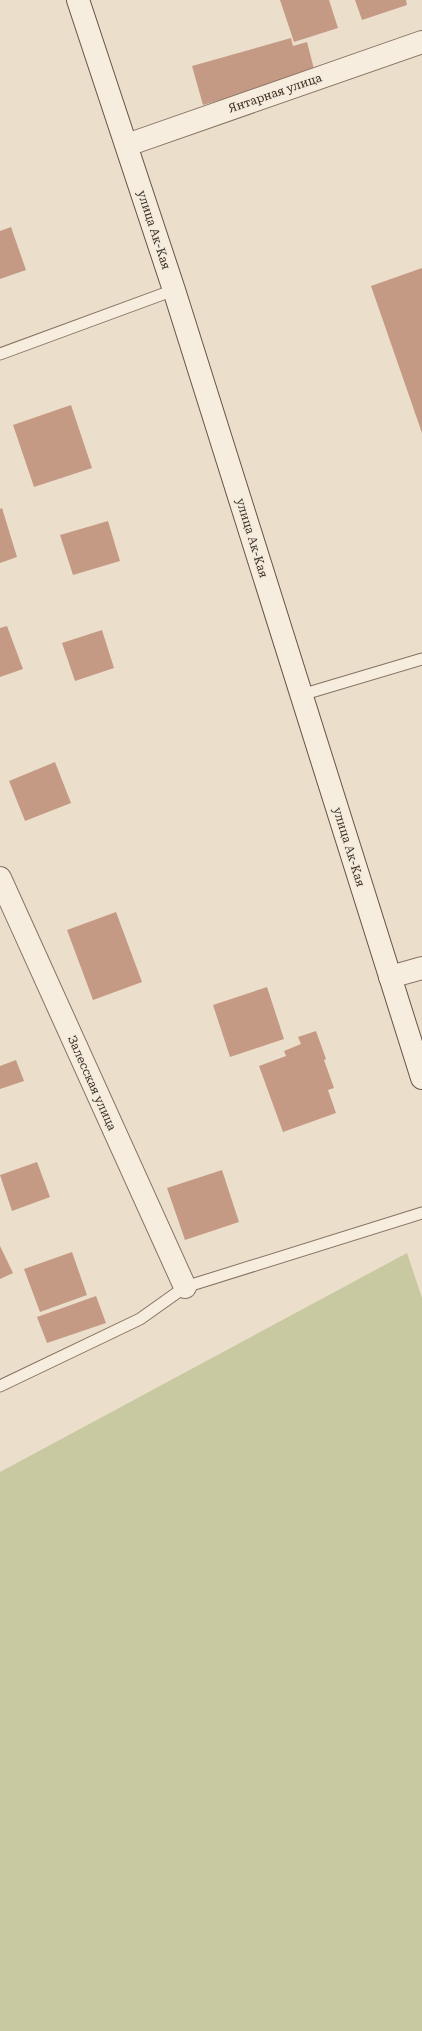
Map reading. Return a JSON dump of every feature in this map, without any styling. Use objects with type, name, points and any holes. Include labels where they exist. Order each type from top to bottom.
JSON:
[{"type":"main road","name":"улица Ак-Кая","points":[[78,0],[174,290],[422,1078]]},
{"type":"main road","name":"Янтарная улица","points":[[127,145],[422,42]]},
{"type":"main road","name":"Залесская улица","points":[[0,878],[185,1287]]},
{"type":"main road","points":[[390,977],[422,968]]},
{"type":"lane","points":[[0,354],[174,290]]},
{"type":"lane","points":[[301,695],[422,659]]},
{"type":"lane","points":[[0,1386],[140,1319],[185,1287],[422,1213]]},
{"type":"green space","points":[[407,1253],[422,1298],[422,2031],[0,2031],[0,1472]]},
{"type":"building","points":[[280,0],[329,0],[338,28],[294,42]]},
{"type":"building","points":[[355,0],[406,0],[407,5],[362,20]]},
{"type":"building","points":[[291,38],[293,46],[307,42],[315,73],[203,105],[192,66]]},
{"type":"building","points":[[11,227],[26,270],[0,279],[0,231]]},
{"type":"building","points":[[422,268],[422,433],[371,286]]},
{"type":"building","points":[[71,405],[92,468],[34,487],[13,425]]},
{"type":"building","points":[[2,508],[17,557],[0,563],[0,509]]},
{"type":"building","points":[[108,521],[120,561],[73,575],[60,535]]},
{"type":"building","points":[[7,626],[23,669],[0,677],[0,628]]},
{"type":"building","points":[[102,630],[114,668],[75,681],[62,643]]},
{"type":"building","points":[[55,762],[71,803],[25,821],[9,781]]},
{"type":"building","points":[[116,912],[142,982],[93,1000],[67,930]]},
{"type":"building","points":[[267,987],[284,1039],[230,1057],[213,1005]]},
{"type":"building","points":[[316,1031],[334,1088],[328,1090],[336,1113],[283,1132],[259,1066],[286,1056],[284,1051],[301,1044],[298,1037]]},
{"type":"building","points":[[16,1060],[24,1081],[0,1089],[0,1066]]},
{"type":"building","points":[[37,1162],[50,1197],[12,1211],[0,1175]]},
{"type":"building","points":[[222,1170],[239,1222],[185,1240],[167,1188]]},
{"type":"building","points":[[0,1246],[13,1273],[0,1279]]},
{"type":"building","points":[[72,1252],[87,1295],[40,1312],[24,1269]]},
{"type":"building","points":[[96,1296],[106,1323],[47,1343],[37,1317]]}]
